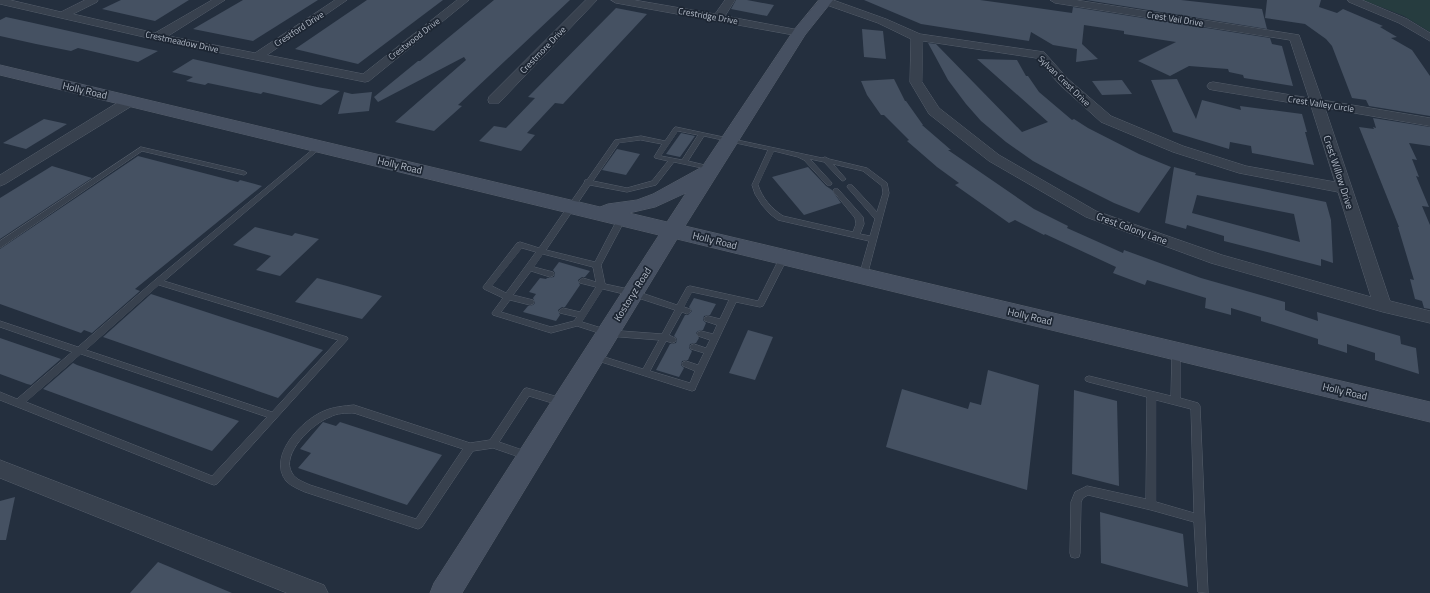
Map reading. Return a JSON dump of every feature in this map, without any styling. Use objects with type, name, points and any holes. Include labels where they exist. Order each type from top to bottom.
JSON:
[{"type":"main road","name":"Kostoryz Road","points":[[445,593],[729,140],[799,33],[826,1]]},
{"type":"main road","name":"Holly Road","points":[[0,70],[1430,412]]},
{"type":"main road","points":[[595,212],[620,209],[656,201],[678,190],[711,168]]},
{"type":"street","points":[[63,15],[93,0]]},
{"type":"street","points":[[157,36],[220,0]]},
{"type":"street","name":"Crestford Drive","points":[[256,57],[342,0]]},
{"type":"street","name":"Crestwood Drive","points":[[364,78],[464,0]]},
{"type":"street","name":"Crestmore Drive","points":[[494,100],[592,0]]},
{"type":"street","name":"Crestridge Drive","points":[[616,0],[799,33]]},
{"type":"street","points":[[718,18],[730,0]]},
{"type":"street","name":"Crest Veil Drive","points":[[1055,0],[1295,37]]},
{"type":"street","points":[[1353,0],[1403,21],[1430,38]]},
{"type":"street","name":"Crestmeadow Drive","points":[[0,1],[256,57],[364,78]]},
{"type":"street","name":"Sylvan Crest Drive","points":[[826,1],[882,21],[917,37],[1040,55],[1064,82],[1106,119],[1178,149],[1244,170],[1344,188]]},
{"type":"street","name":"Crest Colony Lane","points":[[917,37],[916,82],[934,111],[994,158],[1091,214],[1217,259],[1383,306],[1430,317]]},
{"type":"street","name":"Crest Willow Drive","points":[[1295,37],[1383,306]]},
{"type":"street","name":"Crest Valley Circle","points":[[1213,86],[1430,122]]},
{"type":"street","points":[[0,181],[130,100]]},
{"type":"street","points":[[0,469],[316,593]]},
{"type":"lane","points":[[711,168],[657,157],[674,138],[676,129],[798,153],[865,169],[885,185],[886,193],[863,276]]},
{"type":"lane","points":[[683,163],[687,152],[702,134]]},
{"type":"lane","points":[[667,146],[641,138],[617,141],[496,313],[551,330],[576,323],[608,333],[668,339]]},
{"type":"lane","points":[[19,403],[158,282],[320,146]]},
{"type":"lane","points":[[0,245],[140,149],[244,173]]},
{"type":"lane","points":[[772,149],[755,184],[755,188],[777,216],[873,239]]},
{"type":"lane","points":[[798,153],[806,159],[829,183]]},
{"type":"lane","points":[[826,159],[843,179]]},
{"type":"lane","points":[[587,182],[627,190],[634,189],[654,183],[672,160]]},
{"type":"lane","points":[[850,187],[878,218]]},
{"type":"lane","points":[[836,191],[859,217],[860,224],[856,235]]},
{"type":"lane","points":[[576,323],[600,286],[597,265],[622,218]]},
{"type":"lane","points":[[530,302],[508,297],[487,287],[520,245],[597,265]]},
{"type":"lane","points":[[645,374],[659,357],[683,309],[690,289],[760,304],[784,257]]},
{"type":"lane","points":[[529,268],[550,274]]},
{"type":"lane","points":[[583,281],[633,293],[683,309]]},
{"type":"lane","points":[[0,396],[214,481],[344,339],[158,282]]},
{"type":"lane","points":[[594,357],[645,374],[692,387],[734,298]]},
{"type":"lane","points":[[563,311],[582,315]]},
{"type":"lane","points":[[708,319],[722,323]]},
{"type":"lane","points":[[0,324],[274,416]]},
{"type":"lane","points":[[701,334],[715,338]]},
{"type":"lane","points":[[694,347],[709,352]]},
{"type":"lane","points":[[1175,401],[1176,351]]},
{"type":"lane","points":[[686,364],[701,369]]},
{"type":"lane","points":[[1089,379],[1195,406],[1203,592]]},
{"type":"lane","points":[[493,444],[527,392],[565,403]]},
{"type":"lane","points":[[1151,395],[1151,505]]},
{"type":"lane","points":[[470,447],[418,524],[308,490],[294,482],[286,472],[285,461],[288,450],[299,434],[311,422],[325,414],[340,410],[354,409],[470,447],[493,444],[531,457]]},
{"type":"lane","points":[[1075,553],[1076,502],[1079,495],[1087,490],[1151,505],[1199,519]]},
{"type":"green space","points":[[1363,0],[1430,0],[1430,32],[1404,16]]},
{"type":"building","points":[[121,0],[189,0],[155,21],[102,9]]},
{"type":"building","points":[[243,0],[318,0],[253,41],[193,29]]},
{"type":"building","points":[[367,0],[443,0],[358,64],[295,49]]},
{"type":"building","points":[[494,0],[570,0],[458,105],[462,106],[434,131],[395,122],[466,60],[464,57],[378,102],[374,97]]},
{"type":"building","points":[[736,0],[747,0],[774,5],[767,16],[731,9]]},
{"type":"building","points":[[864,0],[980,0],[1072,13],[1073,7],[1270,38],[1272,44],[1282,46],[1293,86],[1244,78],[1243,75],[1229,72],[1228,69],[1189,66],[1170,76],[1138,61],[1176,42],[1124,34],[1124,31],[1084,25],[1082,44],[1098,59],[1076,62],[1077,49],[1053,45],[1031,32],[1029,41],[921,24]]},
{"type":"building","points":[[1086,0],[1181,0],[1262,9],[1267,29]]},
{"type":"building","points":[[1267,0],[1321,0],[1319,7],[1337,13],[1343,9],[1383,26],[1380,27],[1397,37],[1391,38],[1412,50],[1430,76],[1430,116],[1369,106],[1366,100],[1352,98],[1332,46],[1326,39],[1305,24],[1265,18]]},
{"type":"building","points":[[616,8],[647,14],[563,104],[555,103],[527,133],[535,135],[521,151],[479,141],[494,126],[506,128],[535,98],[528,97]]},
{"type":"building","points":[[6,17],[158,51],[138,62],[78,48],[71,51],[0,36],[0,20]]},
{"type":"building","points":[[862,29],[883,31],[886,59],[864,57]]},
{"type":"building","points":[[928,43],[936,44],[1022,132],[1048,122],[977,59],[1017,60],[1026,76],[1028,76],[1039,92],[1072,120],[1074,119],[1088,128],[1139,154],[1171,167],[1139,213],[1114,203],[1068,180],[1033,161],[1006,142],[981,121],[948,80]]},
{"type":"building","points":[[193,59],[340,91],[321,105],[263,92],[261,94],[208,83],[205,85],[186,81],[193,77],[172,72]]},
{"type":"building","points":[[894,79],[905,101],[922,125],[951,150],[948,150],[1034,209],[1068,226],[1067,228],[1123,253],[1124,250],[1201,278],[1285,302],[1285,310],[1318,321],[1317,312],[1400,336],[1401,344],[1416,348],[1419,374],[1375,360],[1375,353],[1347,344],[1347,353],[1318,344],[1318,339],[1261,321],[1261,317],[1231,308],[1231,315],[1205,308],[1206,298],[1147,280],[1145,285],[1113,273],[1116,267],[1045,234],[1044,235],[1015,220],[1009,223],[955,185],[959,183],[937,167],[907,141],[909,140],[884,115],[881,115],[867,95],[861,81]]},
{"type":"building","points":[[1177,79],[1196,119],[1202,100],[1241,110],[1240,106],[1302,114],[1307,132],[1305,132],[1314,165],[1252,153],[1251,146],[1230,142],[1229,149],[1173,132],[1151,80]]},
{"type":"building","points":[[1122,80],[1132,94],[1102,95],[1092,81]]},
{"type":"building","points":[[344,92],[352,94],[372,92],[369,111],[338,114]]},
{"type":"building","points":[[1373,118],[1430,127],[1430,146],[1409,143],[1417,160],[1412,159],[1419,177],[1416,176],[1429,207],[1422,206],[1430,225],[1430,309],[1424,308],[1422,301],[1415,299],[1410,279],[1414,280],[1399,227],[1359,127],[1376,128]]},
{"type":"building","points":[[44,119],[67,124],[26,149],[3,143]]},
{"type":"building","points":[[681,133],[695,136],[680,157],[666,154]]},
{"type":"building","points":[[617,149],[640,154],[626,175],[602,170]]},
{"type":"building","points":[[138,156],[238,182],[240,180],[262,186],[135,289],[140,291],[92,333],[84,330],[81,333],[0,304],[0,249]]},
{"type":"building","points":[[52,166],[92,178],[0,239],[0,198]]},
{"type":"building","points":[[808,167],[826,186],[832,190],[841,203],[804,215],[772,177]]},
{"type":"building","points":[[1174,167],[1196,173],[1195,175],[1326,202],[1331,220],[1333,263],[1321,259],[1321,266],[1224,241],[1224,236],[1187,225],[1186,229],[1165,223]],"holes":[[[1197,195],[1294,214],[1300,242],[1192,213]]]},
{"type":"building","points":[[255,227],[292,236],[295,233],[319,239],[280,276],[256,270],[271,256],[233,245]]},
{"type":"building","points":[[559,262],[590,271],[585,277],[578,280],[580,285],[565,307],[558,310],[560,315],[556,321],[523,312],[528,306],[535,303],[533,298],[536,294],[529,292],[540,278],[546,279],[554,277],[555,273],[553,270]]},
{"type":"building","points":[[317,278],[382,296],[362,319],[295,302]]},
{"type":"building","points":[[151,294],[323,350],[278,398],[103,337]]},
{"type":"building","points":[[694,298],[716,304],[710,315],[704,316],[703,320],[706,323],[703,330],[696,333],[699,338],[696,343],[690,344],[689,348],[692,351],[688,360],[682,361],[681,365],[684,368],[679,377],[656,370],[670,344],[676,343],[677,339],[674,336],[685,315],[688,315],[692,311],[689,307]]},
{"type":"building","points":[[748,330],[773,337],[755,380],[729,373]]},
{"type":"building","points":[[0,338],[61,359],[31,385],[27,384],[0,374]]},
{"type":"building","points":[[73,363],[239,421],[212,451],[43,389]]},
{"type":"building","points":[[988,370],[1039,385],[1027,490],[886,447],[902,389],[968,409],[970,402],[981,405]]},
{"type":"building","points":[[1074,390],[1117,401],[1119,486],[1072,474]]},
{"type":"building","points":[[323,422],[336,426],[340,422],[442,455],[407,505],[298,468],[311,453],[300,449]]},
{"type":"building","points":[[15,497],[6,540],[0,540],[0,501]]},
{"type":"building","points":[[1100,512],[1183,534],[1188,587],[1101,563]]},
{"type":"building","points":[[158,562],[232,593],[130,593]]}]
